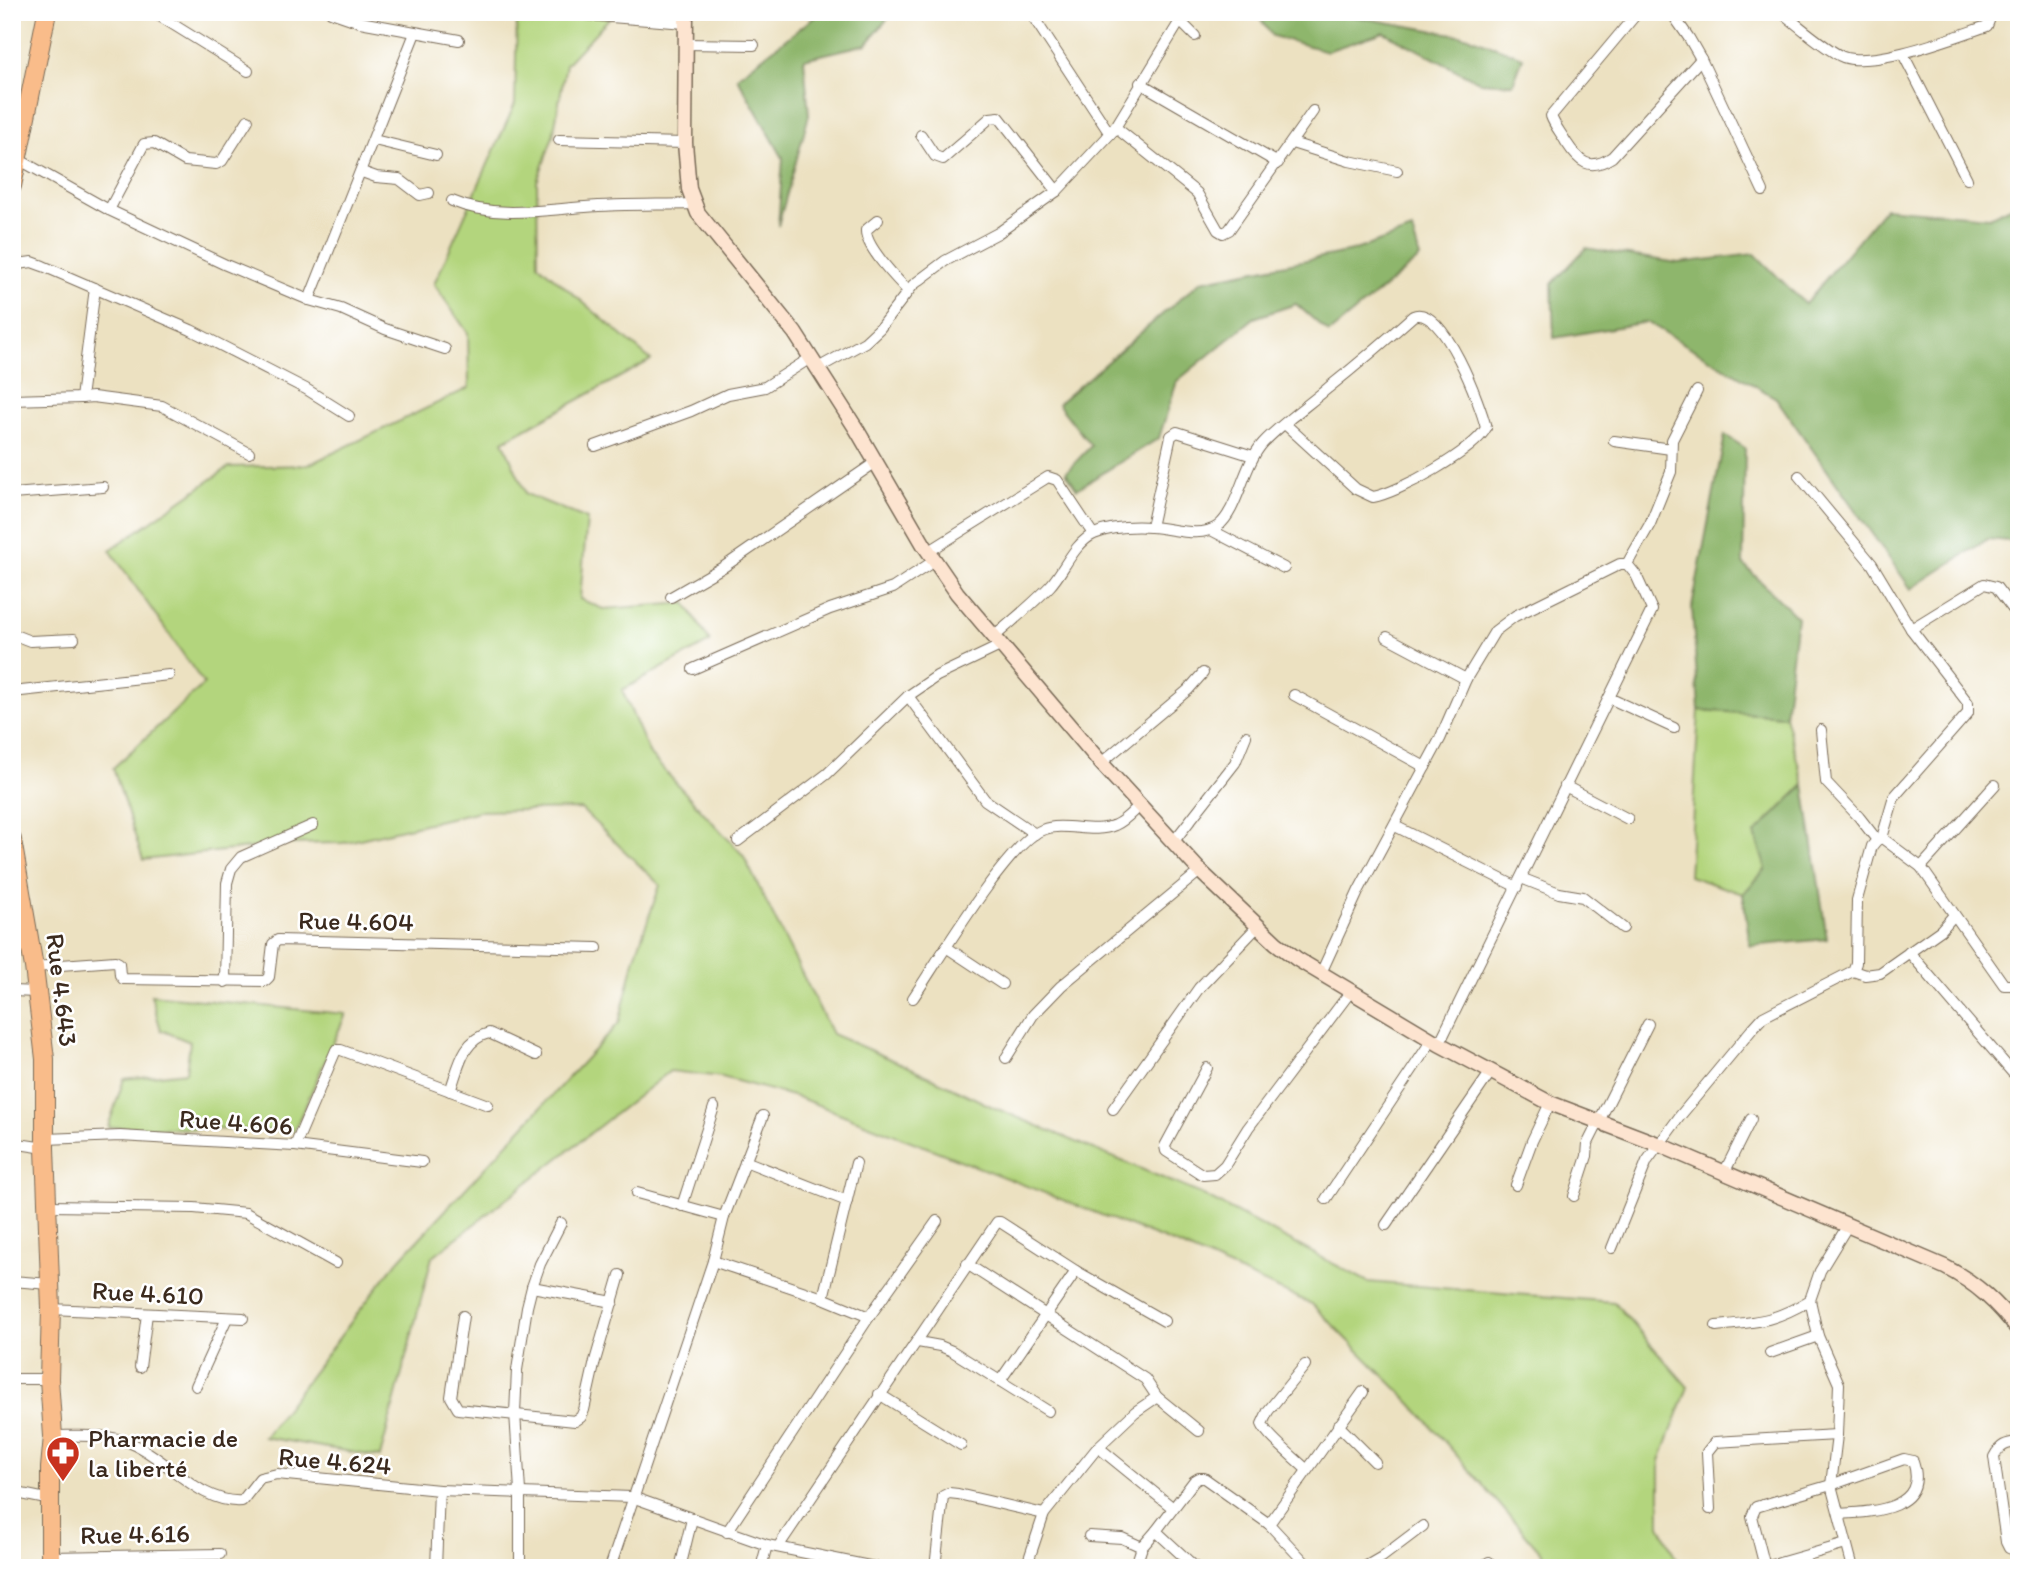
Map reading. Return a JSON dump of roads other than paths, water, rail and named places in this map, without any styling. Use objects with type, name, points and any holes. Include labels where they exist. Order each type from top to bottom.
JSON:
[{"type":"highway","points":[[12,186],[47,12]]},
{"type":"highway","name":"Rue 4.643","points":[[12,840],[16,878],[34,967],[45,1059],[51,1309],[49,1379],[53,1436],[50,1468],[50,1562]]},
{"type":"street","points":[[153,12],[247,71]]},
{"type":"street","points":[[331,12],[361,17],[415,33],[459,40]]},
{"type":"street","points":[[775,12],[797,12]]},
{"type":"street","points":[[1030,12],[1113,131],[1197,193],[1218,230],[1223,233],[1229,230],[1313,111]]},
{"type":"street","points":[[1638,12],[1551,116],[1568,145],[1584,163],[1593,165],[1612,157],[1701,59]]},
{"type":"street","points":[[1671,12],[1701,59],[1763,191]]},
{"type":"street","points":[[1781,12],[1844,57],[1903,54],[1987,26],[1989,21],[1984,12]]},
{"type":"street","points":[[575,14],[685,18],[685,143],[689,189],[693,204],[703,222],[778,310],[815,363],[931,556],[957,593],[1101,763],[1200,871],[1258,926],[1287,951],[1321,973],[1435,1042],[1550,1103],[1848,1224],[1963,1276],[1997,1303],[2019,1331]]},
{"type":"street","points":[[595,446],[691,411],[728,394],[761,389],[865,342],[880,328],[908,291],[945,261],[1006,228],[1057,191],[1113,131],[1178,17],[1195,36]]},
{"type":"street","points":[[309,300],[415,33]]},
{"type":"street","points":[[684,44],[754,45]]},
{"type":"street","points":[[1903,54],[1967,179]]},
{"type":"street","points":[[1140,83],[1278,163]]},
{"type":"street","points":[[920,135],[935,156],[943,159],[990,118],[999,117],[1057,191]]},
{"type":"street","points":[[109,210],[144,144],[154,143],[186,160],[216,164],[222,161],[248,120]]},
{"type":"street","points":[[374,140],[436,155]]},
{"type":"street","points":[[559,140],[685,143]]},
{"type":"street","points":[[1292,143],[1342,159],[1396,171]]},
{"type":"street","points":[[18,159],[109,210],[226,265],[309,300],[341,309],[385,329],[445,349]]},
{"type":"street","points":[[362,172],[376,177],[400,179],[420,195],[429,193]]},
{"type":"street","points":[[452,201],[475,208],[540,212],[586,207],[693,204]]},
{"type":"street","points":[[878,220],[866,230],[866,237],[883,263],[908,291]]},
{"type":"street","points":[[12,265],[32,262],[191,330],[306,389],[349,416]]},
{"type":"street","points":[[81,398],[95,288]]},
{"type":"street","points":[[738,841],[827,774],[908,696],[998,641],[1049,587],[1093,534],[1130,527],[1202,532],[1220,524],[1227,515],[1253,456],[1265,441],[1285,424],[1413,316],[1420,314],[1440,329],[1457,355],[1486,428],[1478,438],[1443,464],[1399,489],[1373,497],[1356,489],[1285,424]]},
{"type":"street","points":[[1627,564],[1650,524],[1671,472],[1672,440],[1697,391]]},
{"type":"street","points":[[12,400],[93,397],[162,406],[249,453]]},
{"type":"street","points":[[1151,527],[1173,434],[1177,432],[1253,456]]},
{"type":"street","points":[[1614,441],[1671,449]]},
{"type":"street","points":[[671,597],[725,566],[876,462]]},
{"type":"street","points":[[1612,1248],[1647,1161],[1680,1116],[1763,1017],[1853,971],[1856,963],[1857,900],[1872,846],[1880,839],[1894,797],[1968,713],[1968,703],[1911,629],[1872,564],[1799,476]]},
{"type":"street","points":[[693,668],[830,609],[893,588],[931,556],[1048,477],[1057,480],[1093,534]]},
{"type":"street","points":[[12,494],[103,487]]},
{"type":"street","points":[[1211,530],[1284,568]]},
{"type":"street","points":[[1321,973],[1359,890],[1425,767],[1466,679],[1494,631],[1620,564],[1627,564]]},
{"type":"street","points":[[1326,1199],[1435,1042],[1519,882],[1652,610],[1636,575],[1627,564]]},
{"type":"street","points":[[1911,629],[1984,584],[1996,587],[2019,617]]},
{"type":"street","points":[[12,634],[30,641],[74,639]]},
{"type":"street","points":[[1387,637],[1466,679]]},
{"type":"street","points":[[1101,763],[1188,690],[1203,673]]},
{"type":"street","points":[[12,692],[170,675]]},
{"type":"street","points":[[1294,695],[1425,767]]},
{"type":"street","points":[[908,696],[985,800],[1034,834]]},
{"type":"street","points":[[1609,698],[1674,728]]},
{"type":"street","points":[[1821,730],[1826,782],[1880,839],[1921,867],[2004,985],[2019,985]]},
{"type":"street","points":[[1174,841],[1235,763],[1246,736]]},
{"type":"street","points":[[1921,867],[1995,785]]},
{"type":"street","points":[[1565,786],[1628,819]]},
{"type":"street","points":[[913,998],[1018,846],[1034,834],[1059,827],[1114,826],[1140,805]]},
{"type":"street","points":[[225,982],[226,883],[231,869],[241,857],[313,825]]},
{"type":"street","points":[[1395,826],[1519,882],[1583,897],[1623,928]]},
{"type":"street","points":[[1006,1058],[1033,1016],[1061,986],[1200,871]]},
{"type":"street","points":[[1853,971],[1865,975],[1880,973],[1941,930],[1954,915]]},
{"type":"street","points":[[1113,1109],[1199,988],[1258,926]]},
{"type":"street","name":"Rue 4.604","points":[[34,967],[115,961],[119,963],[123,979],[265,981],[269,977],[273,944],[278,940],[597,948]]},
{"type":"street","points":[[946,947],[1002,985]]},
{"type":"street","points":[[1909,952],[2012,1072],[2019,1076]]},
{"type":"street","points":[[12,990],[37,992]]},
{"type":"street","points":[[1207,1068],[1165,1146],[1166,1151],[1209,1175],[1221,1170],[1233,1156],[1248,1128],[1351,990]]},
{"type":"street","points":[[1574,1196],[1587,1156],[1588,1143],[1601,1122],[1648,1024]]},
{"type":"street","points":[[450,1091],[470,1043],[477,1036],[489,1033],[536,1055]]},
{"type":"street","points":[[295,1146],[336,1050],[488,1105]]},
{"type":"street","points":[[1386,1225],[1490,1073]]},
{"type":"street","points":[[1516,1185],[1550,1103]]},
{"type":"street","points":[[682,1206],[714,1107]]},
{"type":"street","points":[[610,1568],[713,1261],[724,1217],[763,1116]]},
{"type":"street","points":[[1724,1173],[1751,1119]]},
{"type":"street","name":"Rue 4.606","points":[[12,1143],[45,1143],[120,1136],[295,1146],[422,1162]]},
{"type":"street","points":[[746,1161],[847,1201]]},
{"type":"street","points":[[822,1298],[856,1163]]},
{"type":"street","points":[[636,1194],[724,1217]]},
{"type":"street","points":[[48,1206],[194,1208],[246,1213],[335,1263]]},
{"type":"street","points":[[727,1532],[869,1317],[937,1221]]},
{"type":"street","points":[[761,1568],[772,1546],[918,1342],[994,1225],[1000,1222],[1076,1271],[1164,1321]]},
{"type":"street","points":[[520,1568],[520,1491],[515,1413],[517,1370],[532,1287],[540,1264],[561,1223]]},
{"type":"street","points":[[1848,1224],[1820,1271],[1810,1300],[1818,1336],[1839,1384],[1831,1485],[1853,1568]]},
{"type":"street","points":[[713,1261],[869,1317]]},
{"type":"street","points":[[967,1264],[1145,1379],[1157,1397],[1199,1431]]},
{"type":"street","points":[[1000,1381],[1076,1271]]},
{"type":"street","points":[[463,1316],[451,1397],[458,1409],[515,1413],[569,1421],[581,1417],[620,1276]]},
{"type":"street","points":[[12,1281],[50,1284]]},
{"type":"street","points":[[532,1287],[613,1302]]},
{"type":"street","points":[[1716,1326],[1769,1321],[1810,1300]]},
{"type":"street","name":"Rue 4.610","points":[[51,1309],[243,1318]]},
{"type":"street","points":[[140,1367],[147,1314]]},
{"type":"street","points":[[196,1387],[226,1318]]},
{"type":"street","points":[[1770,1353],[1818,1336]]},
{"type":"street","points":[[918,1342],[952,1351],[1048,1411]]},
{"type":"street","points":[[1305,1365],[1268,1411],[1262,1424],[1265,1432],[1307,1469]]},
{"type":"street","points":[[12,1379],[49,1379]]},
{"type":"street","points":[[1269,1524],[1363,1392]]},
{"type":"street","points":[[879,1394],[961,1446]]},
{"type":"street","points":[[1026,1568],[1044,1514],[1098,1447],[1135,1412],[1157,1397]]},
{"type":"street","points":[[1338,1425],[1374,1462]]},
{"type":"street","points":[[1710,1509],[1707,1452],[1715,1442],[1837,1435]]},
{"type":"street","name":"Rue 4.624","points":[[53,1436],[107,1436],[134,1444],[208,1493],[231,1501],[242,1501],[260,1478],[276,1474],[439,1490]]},
{"type":"street","points":[[2019,1442],[1999,1447],[1994,1457],[2006,1542],[2009,1548],[2019,1552]]},
{"type":"street","points":[[1098,1447],[1172,1508]]},
{"type":"street","points":[[1839,1514],[1872,1512],[1907,1499],[1917,1482],[1913,1461],[1904,1459],[1831,1485],[1756,1507],[1752,1516],[1764,1567],[1846,1544]]},
{"type":"street","points":[[1135,1568],[1142,1547],[1199,1478],[1205,1478],[1269,1524],[1304,1566]]},
{"type":"street","points":[[436,1568],[439,1490],[632,1497],[772,1546],[877,1568]]},
{"type":"street","points":[[12,1492],[51,1500]]},
{"type":"street","points":[[935,1568],[943,1496],[949,1493],[1044,1514]]},
{"type":"street","points":[[680,1568],[692,1520]]},
{"type":"street","points":[[1363,1568],[1382,1558],[1423,1526]]},
{"type":"street","points":[[1156,1531],[1196,1568]]},
{"type":"street","points":[[1089,1536],[1122,1538],[1142,1547]]},
{"type":"street","name":"Rue 4.616","points":[[50,1562],[220,1554]]},
{"type":"street","points":[[1382,1558],[1389,1568]]},
{"type":"street","points":[[1480,1568],[1489,1562]]},
{"type":"place","name":"Pharmacie de la liberté","points":[[63,1483]]}]
